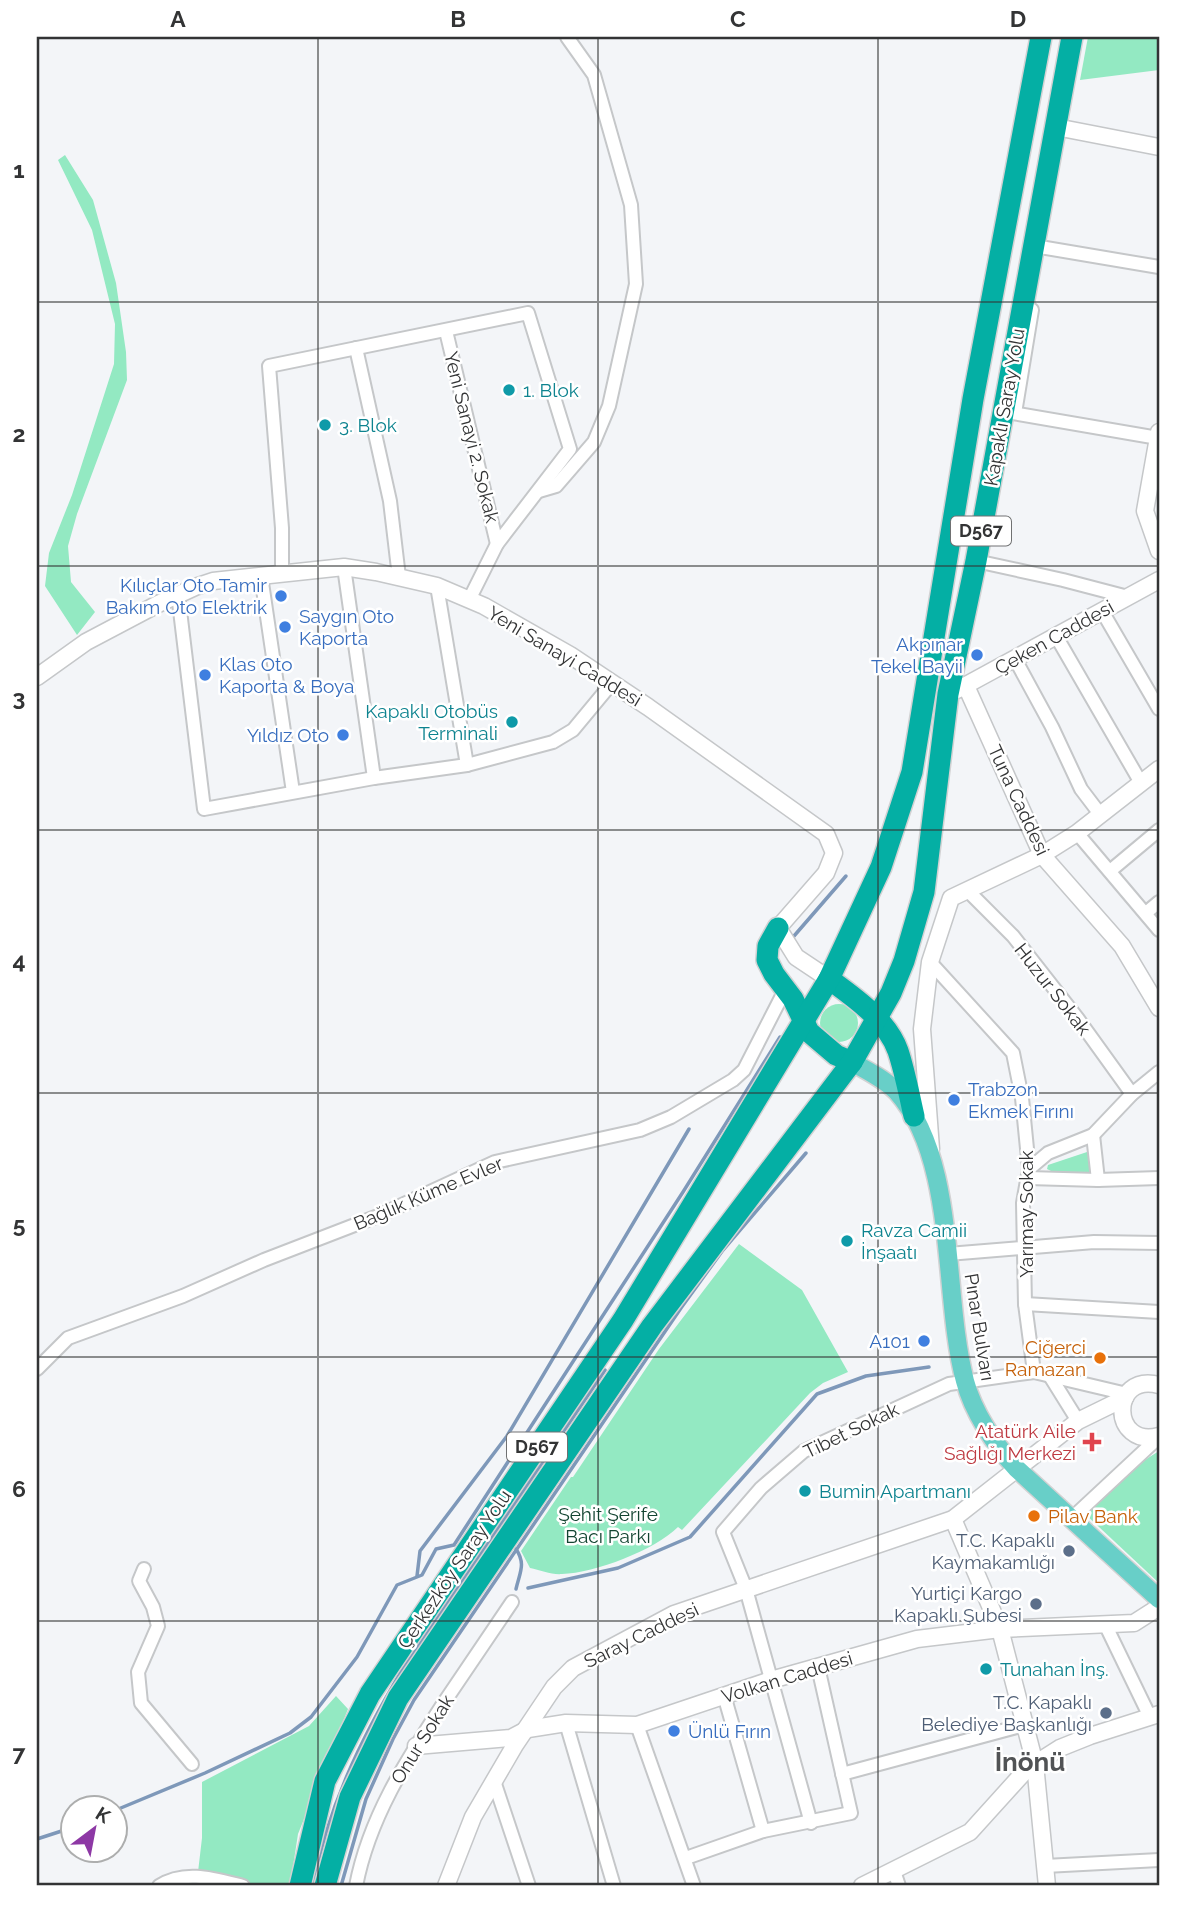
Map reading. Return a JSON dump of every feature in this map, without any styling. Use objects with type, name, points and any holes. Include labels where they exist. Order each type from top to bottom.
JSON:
[{"type":"highway","name":"Kapaklı Saray Yolu","points":[[829,979],[881,867],[912,772],[973,399],[1041,37]]},
{"type":"highway","name":"Kapaklı Saray Yolu","points":[[877,1020],[904,961],[924,892],[976,561],[1009,412],[1060,128],[1072,37]]},
{"type":"highway","points":[[778,928],[768,946],[767,960],[809,1032],[821,1044],[852,1062]]},
{"type":"highway","points":[[829,979],[856,999],[889,1032],[897,1049],[914,1116]]},
{"type":"highway","name":"D567","points":[[805,1021],[829,979]]},
{"type":"highway","name":"D567","points":[[852,1062],[877,1020]]},
{"type":"highway","name":"Çerkezköy Saray Yolu","points":[[300,1886],[325,1781],[370,1694],[623,1320],[805,1021]]},
{"type":"highway","name":"Çerkezköy Saray Yolu","points":[[325,1886],[350,1797],[398,1698],[652,1326],[852,1062]]},
{"type":"main road","name":"Pınar Bulvarı","points":[[852,1062],[896,1091],[914,1116],[932,1155],[948,1254],[955,1329],[965,1382],[977,1411],[1016,1468],[1159,1599]]},
{"type":"street","points":[[539,491],[556,486],[594,442],[609,406],[636,284],[631,205],[594,75],[567,37]]},
{"type":"street","points":[[1080,37],[1060,128],[1159,147]]},
{"type":"street","points":[[1038,247],[1159,267]]},
{"type":"street","points":[[282,574],[282,528],[269,366],[528,313],[570,449],[498,544],[469,600]]},
{"type":"street","name":"Yeni Sanayi 2. Sokak","points":[[446,331],[498,544]]},
{"type":"street","points":[[356,348],[390,501],[399,577]]},
{"type":"street","points":[[1009,412],[1159,435],[1145,511],[1159,551]]},
{"type":"street","points":[[976,561],[1128,597]]},
{"type":"street","points":[[344,567],[374,778]]},
{"type":"street","name":"Yeni Sanayi Caddesi","points":[[37,677],[86,642],[178,594],[213,582],[344,567],[438,586],[570,655],[827,834],[834,852],[830,866],[778,928]]},
{"type":"street","points":[[261,576],[293,792]]},
{"type":"street","name":"Çeken Caddesi","points":[[957,690],[1159,580]]},
{"type":"street","points":[[438,586],[467,765]]},
{"type":"street","points":[[178,594],[204,809],[374,778],[467,765],[553,741],[573,730],[612,683]]},
{"type":"street","points":[[1101,611],[1159,709]]},
{"type":"street","points":[[1056,636],[1141,783]]},
{"type":"street","points":[[1015,659],[1052,727],[1080,789],[1100,814]]},
{"type":"street","name":"Tuna Caddesi","points":[[957,690],[1042,855],[1122,946],[1159,1008]]},
{"type":"street","points":[[932,1155],[922,1029],[930,962],[951,898],[1042,855],[1077,833],[1159,769]]},
{"type":"street","points":[[1110,871],[1159,830]]},
{"type":"street","points":[[1077,833],[1147,912],[1159,930]]},
{"type":"street","name":"Huzur Sokak","points":[[967,890],[1013,936],[1132,1094]]},
{"type":"street","points":[[1147,912],[1159,902]]},
{"type":"street","points":[[778,928],[796,957],[829,979]]},
{"type":"street","name":"Yarımay Sokak","points":[[930,962],[1013,1053],[1022,1098],[1029,1173],[1023,1203],[1025,1304],[1034,1372]]},
{"type":"street","name":"Bağlık Küme Evler","points":[[37,1369],[68,1338],[184,1296],[264,1260],[378,1216],[495,1162],[640,1130],[671,1117],[733,1080],[744,1070],[785,990]]},
{"type":"street","points":[[1029,1173],[1048,1153],[1093,1135],[1132,1094],[1159,1072]]},
{"type":"street","points":[[1093,1135],[1098,1180]]},
{"type":"street","points":[[1029,1173],[1098,1180],[1159,1178]]},
{"type":"street","points":[[948,1254],[1094,1242],[1159,1243]]},
{"type":"street","points":[[1025,1304],[1159,1312]]},
{"type":"street","points":[[1034,1372],[1126,1396],[1122,1412],[1128,1428],[1143,1437],[1159,1436]]},
{"type":"street","name":"Tibet Sokak","points":[[746,1589],[723,1532],[761,1488],[804,1451],[949,1384],[1034,1372]]},
{"type":"street","points":[[1050,1376],[1077,1421]]},
{"type":"street","name":"Saray Caddesi","points":[[446,1886],[473,1817],[515,1745],[554,1687],[573,1668],[674,1614],[953,1519],[1077,1421],[1126,1396],[1141,1384],[1159,1385]]},
{"type":"street","points":[[1071,1518],[1159,1436]]},
{"type":"street","points":[[953,1519],[1000,1629],[1035,1764],[1047,1886]]},
{"type":"street","points":[[144,1569],[139,1581],[153,1606],[158,1626],[138,1672],[141,1703],[192,1764]]},
{"type":"street","points":[[746,1589],[811,1823]]},
{"type":"street","name":"Onur Sokak","points":[[356,1886],[359,1871],[395,1779],[512,1602]]},
{"type":"street","name":"Volkan Caddesi","points":[[416,1746],[511,1738],[528,1729],[566,1723],[636,1726],[771,1680],[917,1639],[1000,1629],[1134,1623],[1159,1607]]},
{"type":"street","points":[[862,1886],[896,1879],[970,1832],[1027,1769],[1060,1748],[1155,1716],[1105,1624]]},
{"type":"street","points":[[686,1858],[762,1831],[852,1813],[818,1667]]},
{"type":"street","points":[[724,1695],[762,1831]]},
{"type":"street","points":[[566,1723],[614,1886]]},
{"type":"street","points":[[842,1774],[1024,1725]]},
{"type":"street","points":[[636,1726],[694,1886]]},
{"type":"street","points":[[494,1781],[529,1886]]},
{"type":"street","points":[[1045,1866],[1159,1860]]},
{"type":"street","points":[[159,1886],[171,1878],[193,1876],[243,1886]]},
{"type":"green space","points":[[1088,37],[1157,37],[1159,70],[1080,80]]},
{"type":"green space","points":[[65,155],[93,200],[116,283],[126,352],[127,380],[77,514],[68,546],[71,582],[95,612],[77,635],[45,586],[49,553],[72,495],[114,364],[115,324],[92,230],[58,160]]},
{"type":"green space","points":[[839,1004],[853,1009],[858,1023],[853,1037],[839,1042],[825,1037],[820,1023],[825,1009]]},
{"type":"green space","points":[[1090,1151],[1093,1172],[1055,1173],[1047,1169],[1048,1165]]},
{"type":"green space","name":"Şehit Şerife Bacı Parkı","points":[[739,1244],[802,1290],[848,1372],[823,1383],[810,1393],[682,1530],[678,1527],[655,1544],[624,1559],[576,1573],[558,1574],[530,1568],[521,1551],[659,1349]]},
{"type":"green space","points":[[1159,1451],[1159,1583],[1084,1513],[1137,1465]]},
{"type":"green space","points":[[336,1696],[348,1709],[298,1834],[290,1886],[253,1886],[198,1872],[202,1838],[202,1782],[309,1726]]},
{"type":"waterway","points":[[794,936],[846,876]]},
{"type":"waterway","points":[[130,1804],[290,1733],[311,1717],[357,1657],[397,1585],[422,1575],[436,1549],[454,1545],[780,1037]]},
{"type":"waterway","points":[[417,1576],[420,1551],[507,1436],[689,1129]]},
{"type":"waterway","points":[[341,1886],[366,1799],[414,1700],[681,1308],[723,1250],[806,1153]]},
{"type":"waterway","points":[[528,1588],[618,1568],[690,1537],[817,1394],[866,1376],[929,1367]]},
{"type":"waterway","points":[[313,1886],[336,1802],[386,1697],[605,1370]]},
{"type":"waterway","points":[[516,1549],[521,1564],[516,1589]]},
{"type":"waterway","points":[[37,1839],[60,1832]]},
{"type":"place","name":"1. Blok","points":[[509,390]]},
{"type":"place","name":"3. Blok","points":[[325,425]]},
{"type":"place","name":"Kılıçlar Oto Tamir Bakım Oto Elektrik","points":[[281,596]]},
{"type":"place","name":"Saygın Oto Kaporta","points":[[285,627]]},
{"type":"place","name":"Akpınar Tekel Bayii","points":[[977,655]]},
{"type":"place","name":"Klas Oto Kaporta & Boya","points":[[205,675]]},
{"type":"place","name":"Kapaklı Otobüs Terminali","points":[[512,722]]},
{"type":"place","name":"Yıldız Oto","points":[[343,735]]},
{"type":"place","name":"Trabzon Ekmek Fırını","points":[[954,1100]]},
{"type":"place","name":"Ravza Camii İnşaatı","points":[[847,1241]]},
{"type":"place","name":"A101","points":[[924,1341]]},
{"type":"place","name":"Ciğerci Ramazan","points":[[1100,1358]]},
{"type":"place","name":"Atatürk Aile Sağlığı Merkezi","points":[[1092,1442]]},
{"type":"place","name":"Bumin Apartmanı","points":[[805,1491]]},
{"type":"place","name":"Pilav Bank","points":[[1034,1516]]},
{"type":"place","name":"T.C. Kapaklı Kaymakamlığı","points":[[1069,1551]]},
{"type":"place","name":"Yurtiçi Kargo Kapaklı Şubesi","points":[[1036,1604]]},
{"type":"place","name":"Tunahan İnş.","points":[[986,1669]]},
{"type":"place","name":"T.C. Kapaklı Belediye Başkanlığı","points":[[1106,1713]]},
{"type":"place","name":"Ünlü Fırın","points":[[674,1731]]},
{"type":"district","name":"İnönü","points":[[1030,1762]]}]
